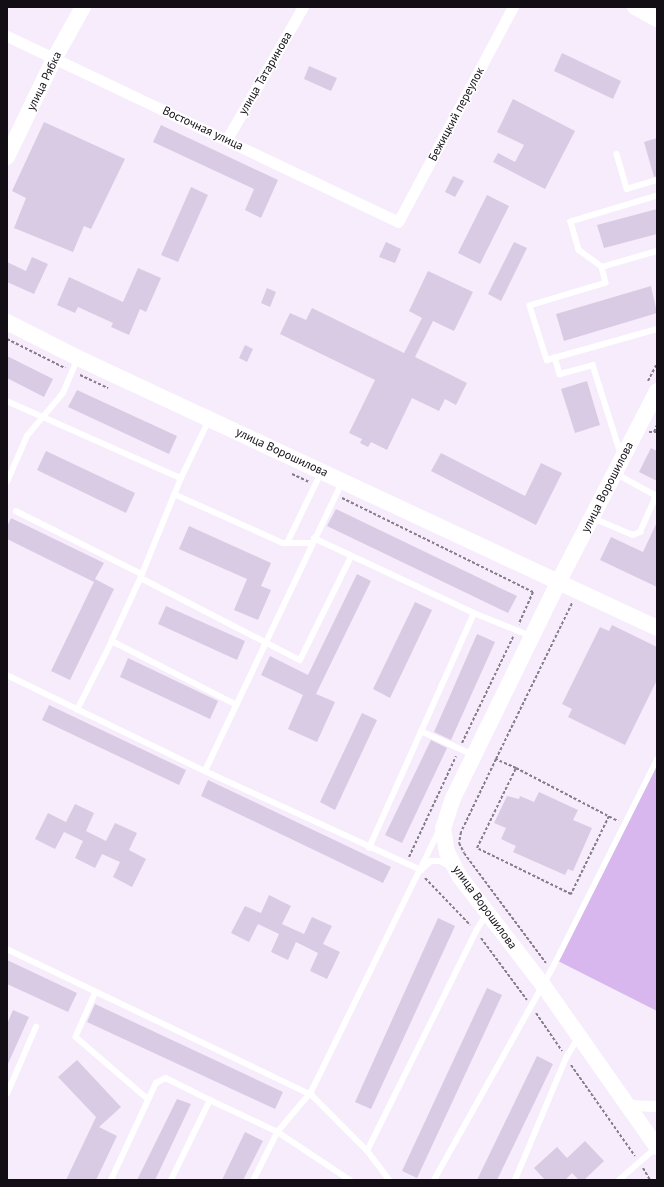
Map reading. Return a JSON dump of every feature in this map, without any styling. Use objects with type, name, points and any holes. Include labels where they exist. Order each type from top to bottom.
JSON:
[{"type":"main road","name":"улица Рябка","points":[[7,156],[54,59],[83,7]]},
{"type":"main road","points":[[635,7],[657,19]]},
{"type":"main road","name":"улица Ворошилова","points":[[7,322],[75,364],[210,418],[319,478],[343,481],[558,583],[657,628]]},
{"type":"main road","name":"улица Ворошилова","points":[[657,391],[622,456],[532,636],[467,752],[446,816],[443,841],[460,877],[543,985],[657,1147]]},
{"type":"street","name":"улица Татаринова","points":[[227,139],[303,7]]},
{"type":"street","name":"Бежицкий переулок","points":[[398,222],[514,7]]},
{"type":"street","name":"Восточная улица","points":[[7,36],[227,139],[398,222]]},
{"type":"street","points":[[627,1105],[657,1106]]},
{"type":"lane","points":[[616,154],[627,189],[657,180]]},
{"type":"lane","points":[[657,196],[571,222],[579,250],[602,267],[606,283],[530,306],[547,360],[657,329]]},
{"type":"lane","points":[[602,267],[657,251]]},
{"type":"lane","points":[[555,358],[560,374],[593,365],[622,456]]},
{"type":"lane","points":[[7,482],[27,436],[63,393],[75,364]]},
{"type":"lane","points":[[7,401],[42,418],[181,478]]},
{"type":"lane","points":[[77,710],[112,641],[141,576],[181,478],[210,418]]},
{"type":"lane","points":[[591,518],[633,535],[640,532],[655,499],[654,495],[614,472]]},
{"type":"lane","points":[[287,543],[319,478]]},
{"type":"lane","points":[[205,771],[235,704],[268,643],[313,540],[343,481]]},
{"type":"lane","points":[[174,494],[287,543],[313,540],[474,613],[532,636]]},
{"type":"lane","points":[[16,511],[300,660],[351,557]]},
{"type":"lane","points":[[369,848],[474,613]]},
{"type":"lane","points":[[112,641],[235,704]]},
{"type":"lane","points":[[7,675],[205,771],[369,848],[406,863],[420,872]]},
{"type":"lane","points":[[421,731],[467,752]]},
{"type":"lane","points":[[434,1180],[552,971],[657,759]]},
{"type":"lane","points":[[254,1180],[278,1132],[310,1094],[420,872],[446,816]]},
{"type":"lane","points":[[420,872],[431,861],[440,861],[447,864],[460,877]]},
{"type":"lane","points":[[367,1151],[476,931],[488,913]]},
{"type":"lane","points":[[7,949],[310,1094],[367,1151],[389,1180]]},
{"type":"lane","points":[[96,992],[76,1037],[148,1099]]},
{"type":"lane","points":[[7,1094],[36,1027]]},
{"type":"lane","points":[[515,1180],[566,1058],[579,1036]]},
{"type":"lane","points":[[111,1180],[156,1083],[166,1078],[278,1132],[350,1180]]},
{"type":"lane","points":[[171,1180],[210,1100]]},
{"type":"lane","points":[[619,1180],[657,1147]]},
{"type":"path","points":[[7,339],[75,364],[112,390]]},
{"type":"path","points":[[654,432],[657,425]]},
{"type":"path","points":[[287,471],[319,478]]},
{"type":"path","points":[[336,495],[533,592],[516,630],[467,752],[406,863]]},
{"type":"path","points":[[552,971],[464,853],[459,843],[461,832],[577,591]]},
{"type":"path","points":[[496,759],[624,824]]},
{"type":"path","points":[[516,768],[477,848],[571,894],[609,816]]},
{"type":"path","points":[[420,872],[430,880],[476,931],[531,1006],[650,1180]]},
{"type":"shaded area","points":[[657,753],[657,1011],[554,959]]},
{"type":"building","points":[[562,53],[621,81],[613,99],[554,71]]},
{"type":"building","points":[[309,66],[337,78],[331,91],[304,79]]},
{"type":"building","points":[[513,99],[575,131],[545,189],[493,162],[498,153],[515,162],[524,145],[497,132]]},
{"type":"building","points":[[44,122],[125,159],[91,229],[84,226],[73,252],[14,228],[26,198],[12,191]]},
{"type":"building","points":[[161,125],[278,180],[261,218],[245,210],[254,189],[153,142]]},
{"type":"building","points":[[657,138],[657,176],[654,177],[644,142]]},
{"type":"building","points":[[453,176],[464,181],[455,197],[445,192]]},
{"type":"building","points":[[191,187],[208,195],[178,262],[161,255]]},
{"type":"building","points":[[487,195],[509,206],[480,264],[458,253]]},
{"type":"building","points":[[657,209],[657,234],[604,248],[597,225]]},
{"type":"building","points":[[386,242],[401,249],[395,263],[379,257]]},
{"type":"building","points":[[514,242],[527,248],[501,301],[488,294]]},
{"type":"building","points":[[32,257],[48,264],[34,294],[7,282],[7,262],[26,271]]},
{"type":"building","points":[[138,268],[161,278],[146,312],[140,309],[129,335],[111,327],[113,323],[78,307],[75,313],[57,305],[69,277],[123,302]]},
{"type":"building","points":[[428,271],[473,292],[454,331],[433,321],[415,357],[467,383],[456,405],[445,399],[439,411],[412,398],[387,450],[371,442],[368,447],[360,443],[362,439],[349,433],[375,380],[280,334],[290,313],[306,320],[312,308],[404,353],[422,318],[409,311]]},
{"type":"building","points":[[651,286],[657,313],[564,341],[556,314]]},
{"type":"building","points":[[267,288],[276,292],[270,307],[261,303]]},
{"type":"building","points":[[245,345],[253,349],[247,362],[239,358]]},
{"type":"building","points":[[7,356],[53,379],[44,397],[7,378]]},
{"type":"building","points":[[587,381],[600,425],[575,433],[561,389]]},
{"type":"building","points":[[77,390],[177,436],[169,454],[68,407]]},
{"type":"building","points":[[651,448],[657,451],[657,481],[639,472]]},
{"type":"building","points":[[46,451],[135,493],[126,513],[37,470]]},
{"type":"building","points":[[441,453],[525,496],[541,463],[562,473],[536,525],[431,471]]},
{"type":"building","points":[[336,509],[517,596],[508,613],[327,526]]},
{"type":"building","points":[[11,518],[104,563],[95,579],[114,589],[70,680],[51,671],[94,582],[7,539],[7,527]]},
{"type":"building","points":[[657,522],[657,587],[600,560],[611,537],[643,552]]},
{"type":"building","points":[[189,526],[271,563],[261,586],[271,590],[258,620],[234,610],[247,579],[179,549]]},
{"type":"building","points":[[357,574],[371,581],[316,694],[335,702],[317,742],[288,729],[303,695],[261,675],[270,656],[308,675]]},
{"type":"building","points":[[415,602],[432,610],[390,698],[373,689]]},
{"type":"building","points":[[166,606],[245,641],[237,660],[158,624]]},
{"type":"building","points":[[612,625],[657,647],[657,680],[625,745],[568,717],[572,709],[562,704],[600,627],[609,631]]},
{"type":"building","points":[[477,634],[495,642],[451,740],[434,732]]},
{"type":"building","points":[[128,658],[218,701],[210,719],[120,677]]},
{"type":"building","points":[[49,705],[186,770],[179,785],[42,720]]},
{"type":"building","points":[[362,713],[377,720],[335,810],[320,802]]},
{"type":"building","points":[[431,740],[447,748],[402,843],[385,835]]},
{"type":"building","points":[[208,780],[391,867],[383,883],[201,796]]},
{"type":"building","points":[[539,792],[578,810],[573,820],[592,828],[573,871],[568,869],[565,875],[513,852],[516,846],[501,839],[506,828],[494,823],[507,796],[519,799],[520,796],[534,802]]},
{"type":"building","points":[[75,804],[94,813],[86,831],[106,841],[115,823],[137,833],[129,850],[146,859],[132,887],[113,877],[120,862],[102,854],[95,868],[75,858],[83,841],[64,832],[55,849],[35,839],[48,813],[66,822]]},
{"type":"building","points":[[269,895],[291,906],[282,924],[304,934],[312,917],[332,926],[323,944],[340,952],[327,979],[310,971],[318,953],[296,942],[288,960],[271,952],[279,934],[258,924],[249,942],[231,933],[245,906],[261,913]]},
{"type":"building","points":[[438,918],[455,926],[371,1109],[355,1102]]},
{"type":"building","points":[[7,960],[77,993],[68,1012],[7,984]]},
{"type":"building","points":[[487,988],[502,995],[417,1178],[402,1171]]},
{"type":"building","points":[[95,1004],[283,1092],[275,1109],[87,1022]]},
{"type":"building","points":[[13,1010],[29,1017],[7,1066],[7,1024]]},
{"type":"building","points":[[537,1056],[553,1064],[497,1180],[477,1180]]},
{"type":"building","points":[[77,1060],[121,1107],[99,1127],[117,1136],[96,1180],[66,1180],[96,1117],[58,1077]]},
{"type":"building","points":[[177,1099],[191,1104],[155,1180],[137,1180]]},
{"type":"building","points":[[245,1132],[263,1141],[243,1180],[222,1180]]},
{"type":"building","points":[[585,1141],[604,1161],[584,1180],[579,1180],[572,1173],[565,1180],[545,1180],[534,1168],[557,1147],[567,1158]]}]
